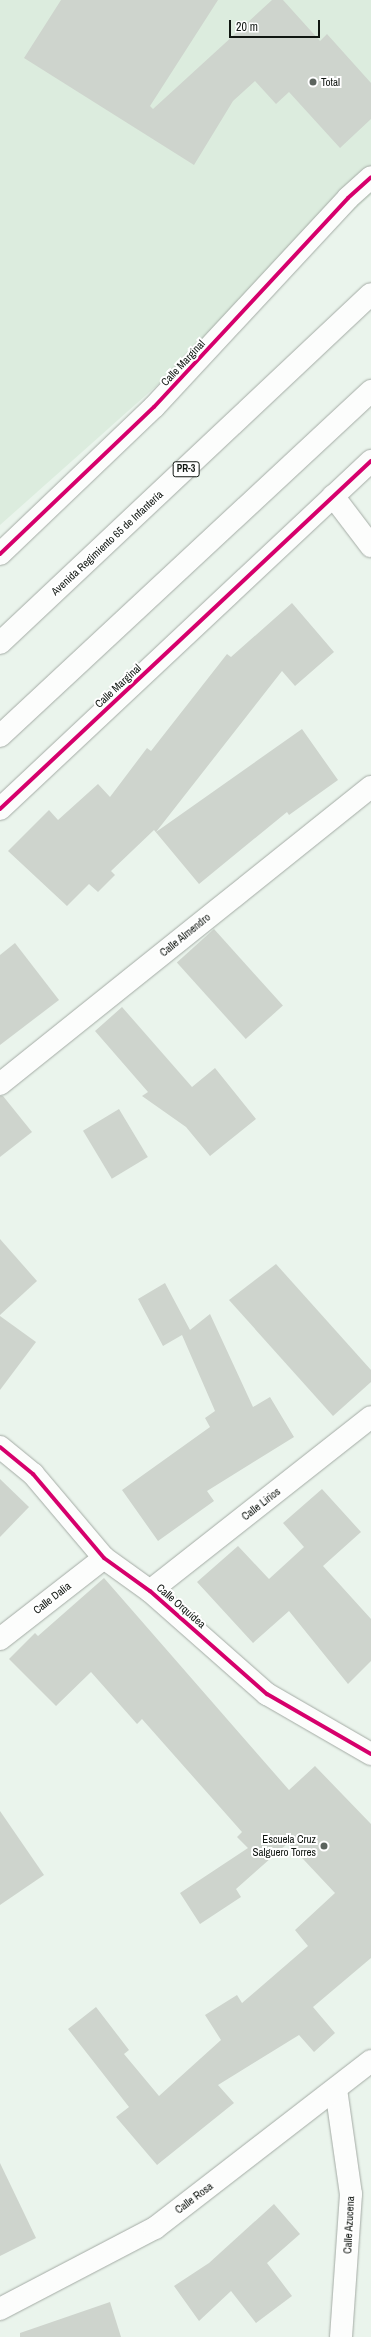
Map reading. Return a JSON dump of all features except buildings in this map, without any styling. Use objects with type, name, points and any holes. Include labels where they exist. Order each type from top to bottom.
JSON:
[{"type":"street","name":"Calle Marginal","points":[[0,554],[154,407],[348,198],[371,177]]},
{"type":"street","name":"Avenida Regimiento 65 de Infantería","points":[[0,643],[371,294]]},
{"type":"street","points":[[0,736],[371,391]]},
{"type":"street","name":"Calle Marginal","points":[[0,809],[371,461]]},
{"type":"street","points":[[333,496],[371,546]]},
{"type":"street","name":"Calle Almendro","points":[[0,1084],[371,787]]},
{"type":"street","name":"Calle Lirios","points":[[150,1592],[371,1417]]},
{"type":"street","name":"Calle Orquídea","points":[[0,1447],[33,1474],[104,1558],[150,1592],[267,1694],[371,1754]]},
{"type":"street","name":"Calle Dalia","points":[[0,1639],[104,1558]]},
{"type":"street","name":"Calle Rosa","points":[[0,2310],[154,2228],[371,2061]]},
{"type":"street","name":"Calle Azucena","points":[[336,2089],[351,2194],[341,2337]]},
{"type":"shaded area","points":[[0,0],[371,0],[371,195],[0,525]]},
{"type":"cycle path","points":[[0,554],[154,407],[348,198],[371,177]]},
{"type":"cycle path","points":[[0,809],[371,461]]},
{"type":"cycle path","points":[[0,1447],[33,1474],[104,1558],[150,1591],[267,1694],[371,1754]]},
{"type":"place","name":"Total","points":[[313,82]]},
{"type":"place","name":"Escuela Cruz Salguero Torres","points":[[324,1846]]}]
